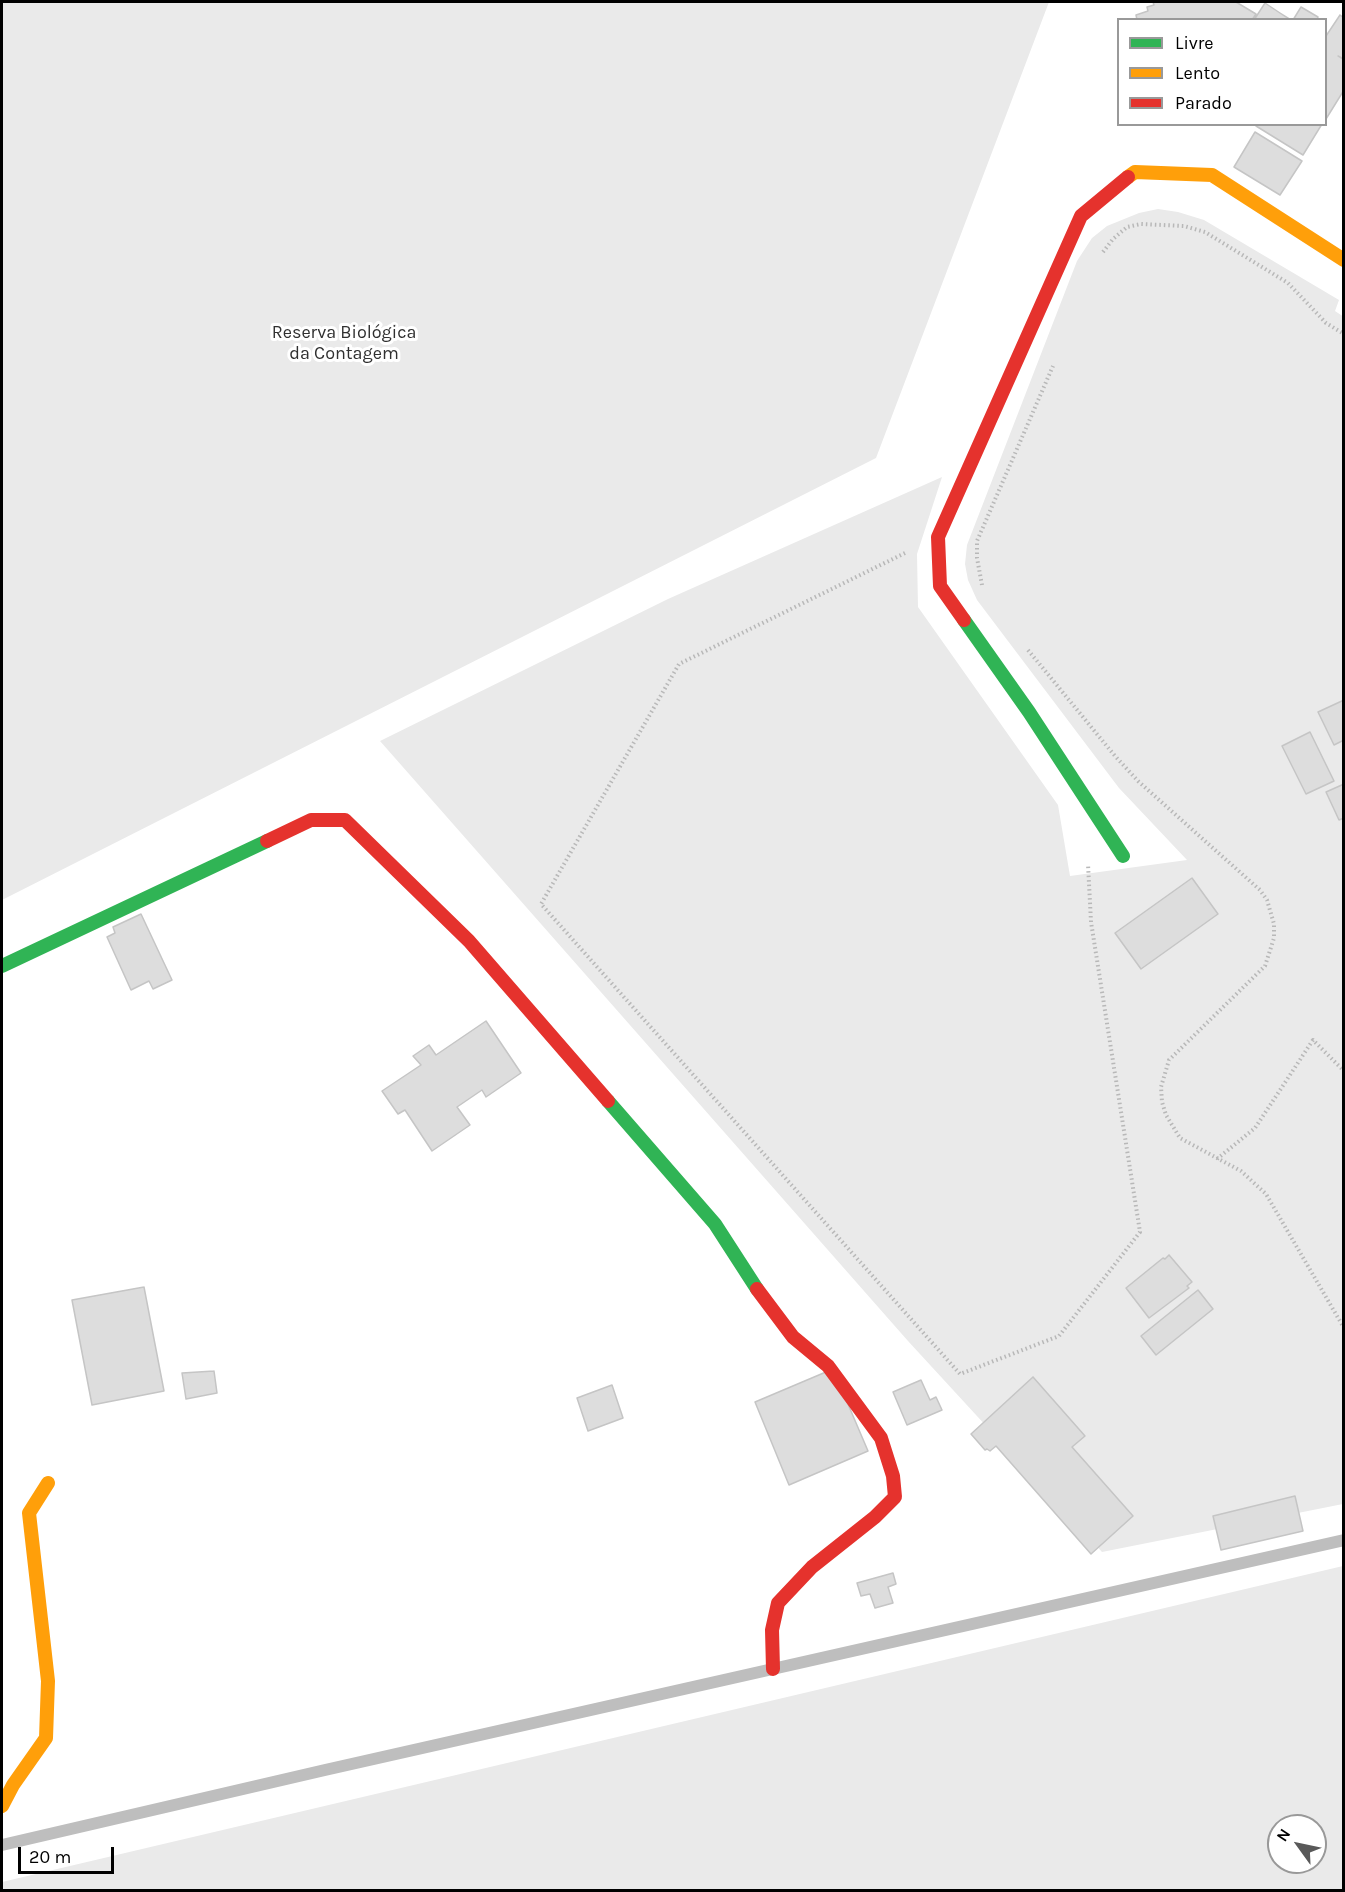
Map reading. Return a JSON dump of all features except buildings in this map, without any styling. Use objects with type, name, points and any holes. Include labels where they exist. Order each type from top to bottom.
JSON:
[{"type":"street","points":[[1123,856],[1029,712],[940,586],[938,537],[1081,216],[1135,172],[1212,175],[1344,260]]},
{"type":"street","points":[[2,966],[310,820],[345,820],[469,941],[716,1224],[767,1305],[793,1337],[828,1366],[881,1438],[893,1476],[895,1497],[875,1517],[812,1567],[778,1603],[772,1630],[773,1669]]},
{"type":"street","points":[[2,1806],[13,1785],[46,1738],[48,1681],[29,1513],[48,1483]]},
{"type":"lane","points":[[2,1845],[336,1767],[1344,1540]]},
{"type":"path","points":[[1102,254],[1113,239],[1127,227],[1141,224],[1165,223],[1205,232],[1288,283],[1326,323],[1344,334]]},
{"type":"path","points":[[983,588],[977,558],[977,541],[1056,360]]},
{"type":"path","points":[[938,537],[679,664],[541,904],[960,1374],[1059,1336],[1140,1232],[1091,922],[1088,854]]},
{"type":"path","points":[[1026,646],[1138,781],[1260,890],[1272,912],[1274,939],[1265,966],[1169,1060],[1161,1088],[1162,1102],[1172,1127],[1180,1138],[1241,1172],[1266,1194],[1344,1328]]},
{"type":"path","points":[[1217,1159],[1255,1128],[1313,1040],[1344,1071]]},
{"type":"green space","name":"Reserva Biológica da Contagem","points":[[2,2],[1049,2],[876,458],[2,900]]},
{"type":"green space","points":[[1158,209],[1204,220],[1339,300],[1335,311],[1344,317],[1343,1504],[1102,1552],[908,1341],[380,741],[668,599],[942,477],[917,554],[918,607],[1058,805],[1070,876],[1187,860],[1119,788],[977,600],[968,580],[965,564],[967,545],[1077,261],[1092,238],[1107,226],[1139,213]]},
{"type":"green space","points":[[1343,1566],[1343,1890],[2,1890],[2,1882]]},
{"type":"traffic: fast","points":[[964,620],[1029,712],[1123,856]]},
{"type":"traffic: fast","points":[[2,966],[267,841]]},
{"type":"traffic: fast","points":[[608,1101],[715,1224],[757,1289]]},
{"type":"traffic: slow","points":[[1128,177],[1135,172],[1212,175],[1344,260]]},
{"type":"traffic: slow","points":[[2,1806],[13,1785],[46,1738],[48,1681],[29,1513],[48,1483]]},
{"type":"traffic: jam","points":[[964,620],[940,586],[938,537],[1081,216],[1128,177]]},
{"type":"traffic: jam","points":[[267,841],[311,820],[345,820],[469,941],[608,1101]]},
{"type":"traffic: jam","points":[[757,1289],[793,1337],[828,1366],[881,1438],[893,1476],[895,1497],[875,1517],[812,1567],[778,1603],[772,1630],[773,1669]]}]
